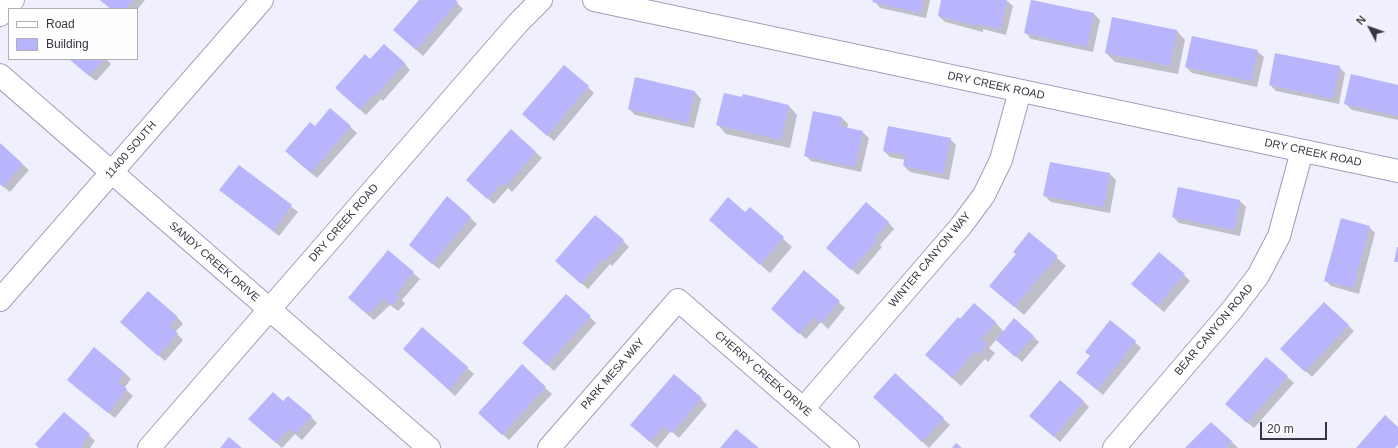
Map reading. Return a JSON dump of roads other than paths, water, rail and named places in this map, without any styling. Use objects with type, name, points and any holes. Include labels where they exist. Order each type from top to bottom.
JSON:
[{"type":"street","points":[[0,15],[13,0]]},
{"type":"street","name":"11400 SOUTH","points":[[0,300],[262,0]]},
{"type":"street","name":"DRY CREEK ROAD","points":[[149,448],[518,23],[541,0]]},
{"type":"street","name":"DRY CREEK ROAD","points":[[594,0],[1398,171]]},
{"type":"street","name":"SANDY CREEK DRIVE","points":[[0,75],[429,448]]},
{"type":"street","name":"WINTER CANYON WAY","points":[[803,409],[961,226],[984,195],[1001,160],[1020,91]]},
{"type":"street","name":"BEAR CANYON ROAD","points":[[1114,448],[1232,310],[1258,276],[1280,236],[1302,151]]},
{"type":"street","name":"CHERRY CREEK DRIVE","points":[[678,300],[848,448]]},
{"type":"street","name":"PARK MESA WAY","points":[[549,448],[678,300]]}]
